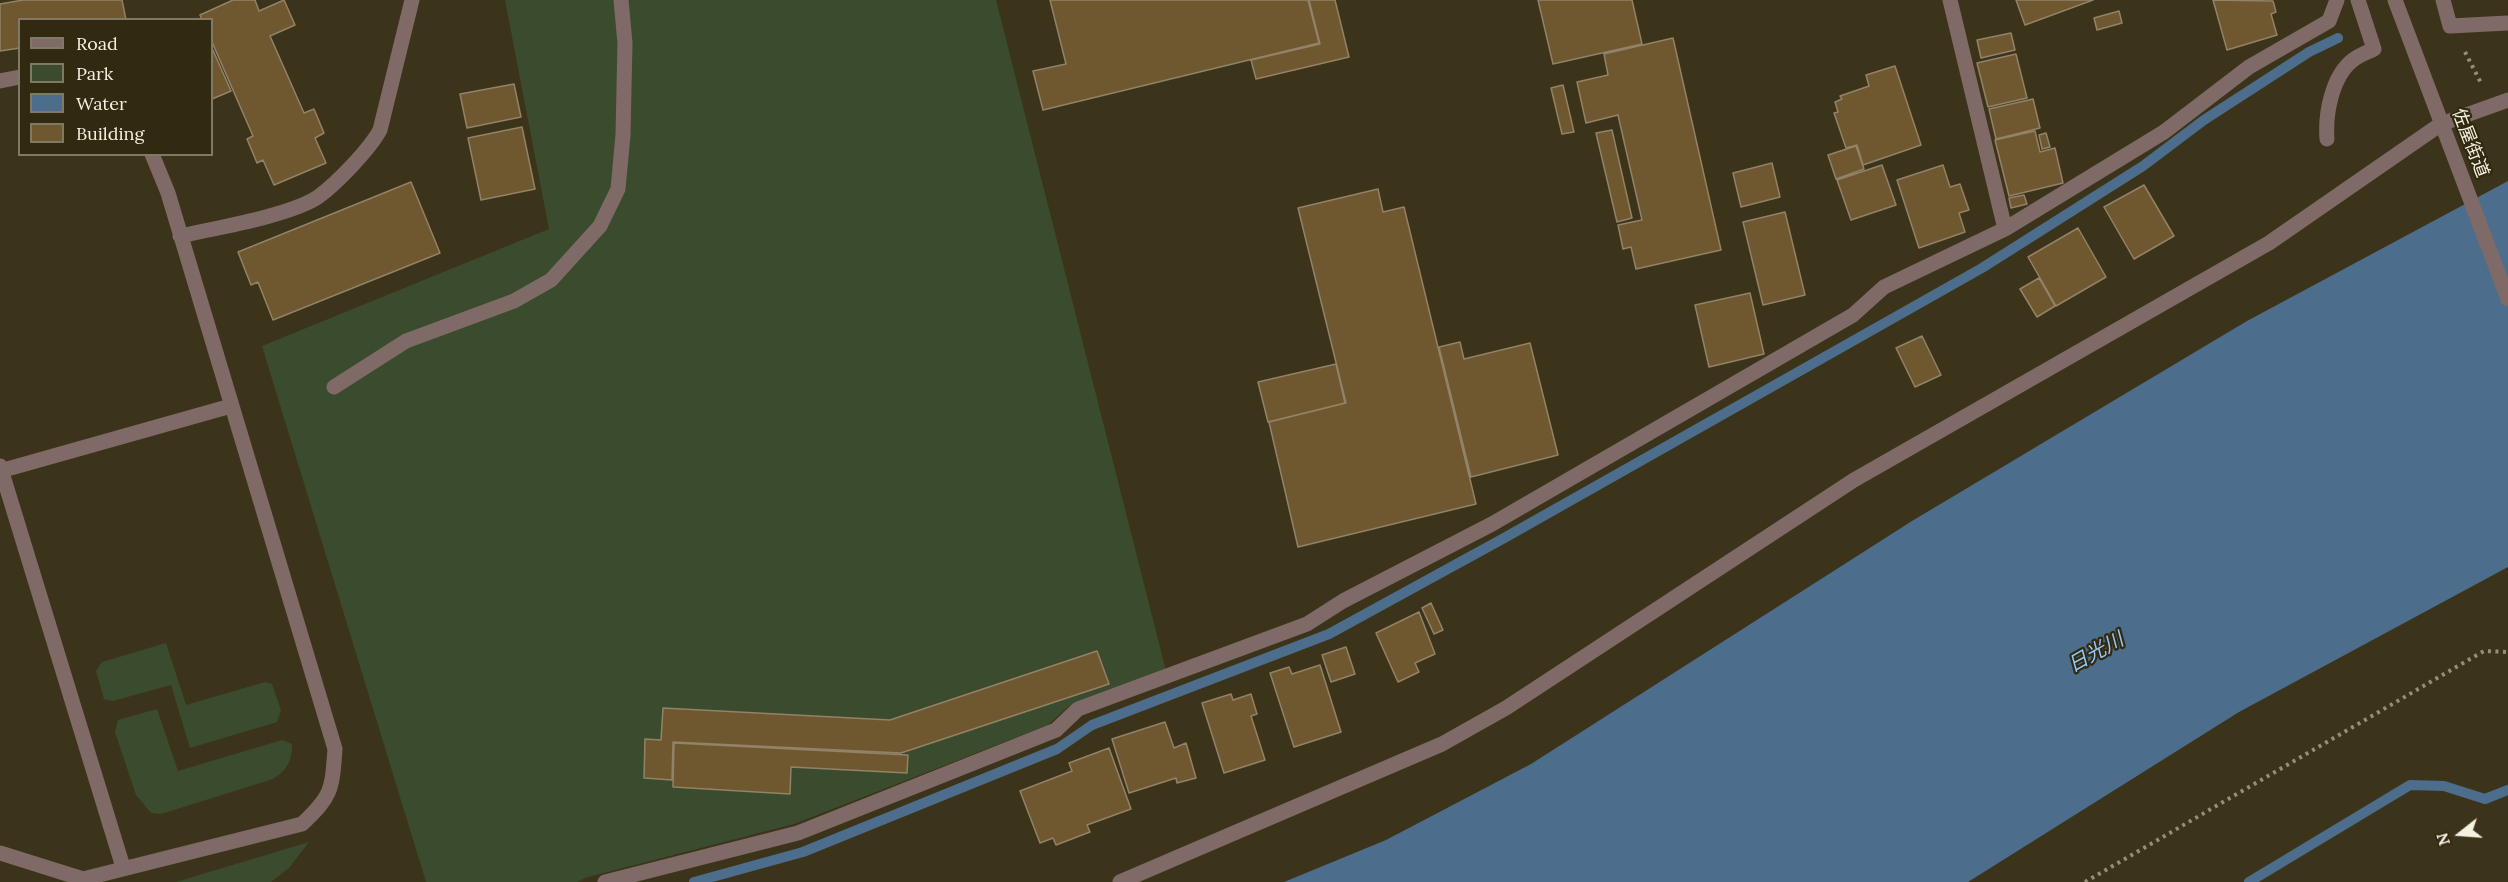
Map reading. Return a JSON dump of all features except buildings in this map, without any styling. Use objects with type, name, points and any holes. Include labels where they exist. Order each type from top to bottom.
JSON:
[{"type":"street","points":[[180,236],[275,214],[317,198],[372,146],[380,130],[412,0]]},
{"type":"street","points":[[334,387],[406,341],[514,301],[551,280],[600,226],[618,189],[623,135],[625,43],[621,0]]},
{"type":"street","points":[[1950,0],[2005,229]]},
{"type":"street","points":[[2327,139],[2325,118],[2338,81],[2352,60],[2374,49],[2358,0]]},
{"type":"street","name":"佐屋街道","points":[[2395,0],[2508,299]]},
{"type":"street","points":[[2443,0],[2450,26],[2508,23]]},
{"type":"street","points":[[605,882],[798,833],[1056,730],[1078,709],[1306,624],[1343,601],[1492,524],[1853,315],[1884,287],[2005,229],[2164,132],[2249,67],[2329,21],[2339,1]]},
{"type":"street","points":[[0,81],[18,77]]},
{"type":"street","points":[[1120,882],[1442,744],[1506,708],[1854,480],[2269,243],[2442,124],[2501,103]]},
{"type":"street","points":[[0,853],[83,879],[123,867],[302,824],[325,802],[333,777],[335,749],[168,193],[153,156]]},
{"type":"street","points":[[123,867],[0,469],[231,406]]},
{"type":"path","points":[[2450,26],[2501,103]]},
{"type":"path","points":[[2085,882],[2484,651],[2508,652]]},
{"type":"green space","points":[[505,0],[996,0],[1166,671],[1069,706],[1048,725],[794,824],[588,877],[577,882],[426,882],[262,346],[549,229]]},
{"type":"green space","points":[[166,643],[186,705],[265,682],[272,684],[281,710],[277,722],[190,748],[171,685],[113,701],[104,699],[96,671],[102,662]]},
{"type":"green space","points":[[157,709],[178,771],[282,740],[292,744],[290,760],[282,772],[273,779],[161,814],[151,813],[136,795],[115,732],[118,720]]},
{"type":"green space","points":[[309,842],[289,868],[271,882],[176,882]]},
{"type":"water","name":"日光川","points":[[2508,181],[2508,567],[2239,712],[1968,882],[1284,882],[1386,840],[1531,764],[1912,521],[2247,321]]},
{"type":"waterway","points":[[694,882],[803,852],[1057,749],[1092,725],[1329,634],[1506,537],[1982,268],[2143,166],[2204,120],[2309,52],[2338,38]]},
{"type":"waterway","points":[[2249,882],[2410,785],[2444,786],[2485,799],[2508,790]]}]
